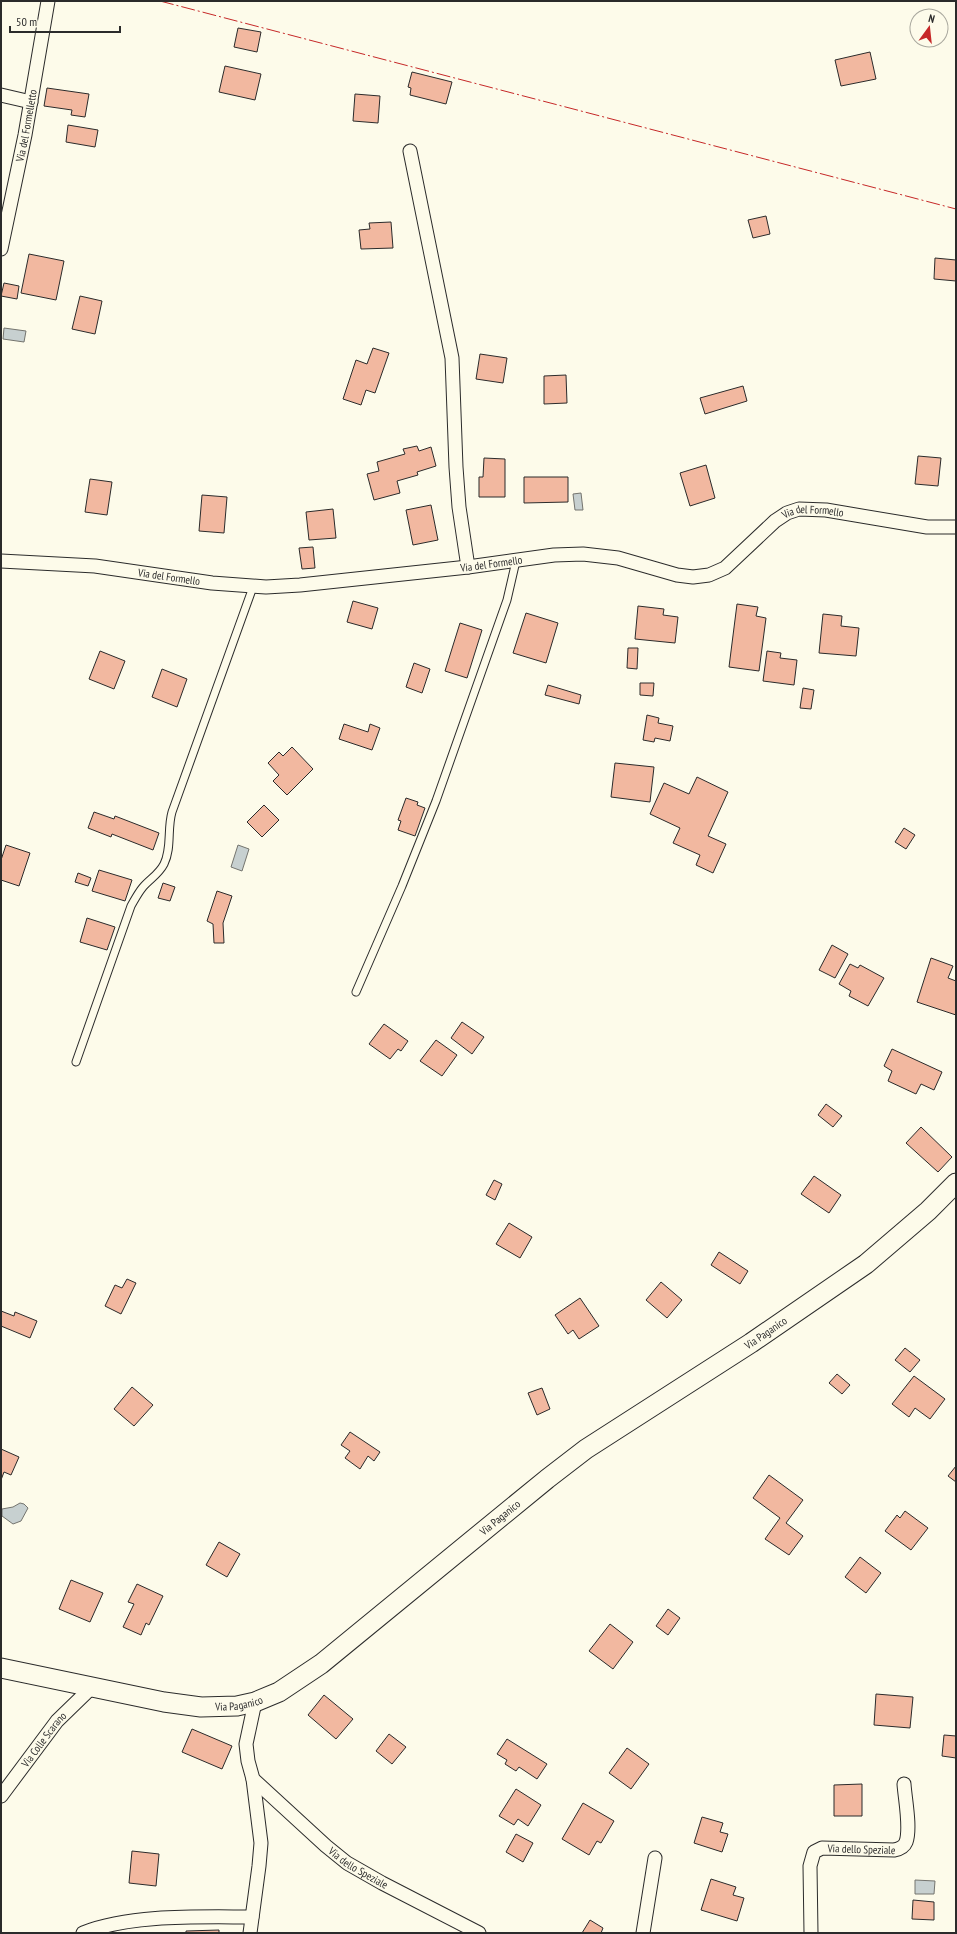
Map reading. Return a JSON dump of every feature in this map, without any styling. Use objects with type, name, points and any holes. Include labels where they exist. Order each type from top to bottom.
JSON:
[{"type":"street","name":"Via del Formelletto","points":[[2,243],[31,102],[48,1]]},
{"type":"street","points":[[1,95],[31,102]]},
{"type":"street","points":[[410,151],[452,365],[459,507],[468,568]]},
{"type":"street","name":"Via del Formello","points":[[1,561],[96,566],[253,587],[300,585],[468,568],[561,555],[600,555],[630,560],[676,575],[699,577],[715,574],[725,568],[775,522],[787,513],[799,509],[826,510],[921,526],[942,528],[956,526]]},
{"type":"street","name":"Via Paganico","points":[[1,1668],[192,1706],[229,1708],[256,1702],[282,1690],[314,1670],[581,1453],[751,1343],[850,1276],[903,1233],[956,1183]]},
{"type":"street","name":"Via Colle Scarano","points":[[1,1796],[57,1721],[92,1687]]},
{"type":"street","points":[[250,1933],[259,1871],[260,1843],[253,1779],[248,1761],[246,1744],[256,1702]]},
{"type":"street","name":"Via dello Speziale","points":[[253,1779],[326,1846],[347,1863],[382,1883],[479,1933]]},
{"type":"street","name":"Via dello Speziale","points":[[811,1933],[810,1866],[814,1852],[822,1848],[894,1850],[901,1848],[906,1842],[907,1837],[904,1784]]},
{"type":"street","points":[[643,1933],[655,1858]]},
{"type":"street","points":[[82,1933],[105,1926],[152,1920],[252,1917]]},
{"type":"lane","points":[[356,992],[402,886],[436,801],[506,600],[516,561]]},
{"type":"lane","points":[[76,1062],[131,906],[138,893],[159,873],[164,864],[168,851],[169,826],[172,812],[253,587]]},
{"type":"shaded area","points":[[4,328],[26,331],[24,342],[3,339]]},
{"type":"shaded area","points":[[581,493],[583,510],[575,510],[573,494]]},
{"type":"shaded area","points":[[238,845],[249,849],[242,871],[231,867]]},
{"type":"shaded area","points":[[20,1503],[24,1504],[28,1508],[21,1521],[13,1524],[2,1516],[2,1509],[13,1507]]},
{"type":"shaded area","points":[[915,1880],[935,1881],[934,1894],[915,1894]]},
{"type":"building","points":[[238,28],[261,32],[257,52],[234,47]]},
{"type":"building","points":[[870,52],[876,79],[841,86],[835,60]]},
{"type":"building","points":[[225,66],[261,74],[255,100],[219,92]]},
{"type":"building","points":[[412,72],[452,82],[446,104],[410,95],[411,88],[408,87]]},
{"type":"building","points":[[47,88],[89,94],[85,117],[71,115],[72,110],[44,106]]},
{"type":"building","points":[[355,94],[380,96],[378,123],[353,121]]},
{"type":"building","points":[[68,125],[98,130],[95,147],[66,142]]},
{"type":"building","points":[[766,216],[770,234],[753,238],[748,220]]},
{"type":"building","points":[[391,222],[393,248],[361,249],[359,230],[370,229],[369,223]]},
{"type":"building","points":[[29,254],[64,261],[56,300],[21,293]]},
{"type":"building","points":[[935,258],[956,260],[956,281],[934,279]]},
{"type":"building","points":[[4,283],[19,286],[17,299],[1,296]]},
{"type":"building","points":[[80,296],[102,301],[95,334],[72,329]]},
{"type":"building","points":[[373,348],[389,353],[375,393],[366,390],[361,405],[343,399],[356,360],[367,364]]},
{"type":"building","points":[[480,354],[507,358],[503,383],[476,379]]},
{"type":"building","points":[[566,375],[567,403],[544,404],[544,376]]},
{"type":"building","points":[[743,386],[747,401],[705,414],[700,398]]},
{"type":"building","points":[[417,446],[419,451],[431,447],[436,466],[417,472],[418,475],[397,481],[400,493],[374,500],[367,474],[379,471],[377,462],[405,454],[403,449]]},
{"type":"building","points":[[918,456],[941,458],[938,486],[915,484]]},
{"type":"building","points":[[484,458],[505,459],[505,497],[479,497],[479,477],[483,477]]},
{"type":"building","points":[[706,465],[715,498],[690,506],[680,473]]},
{"type":"building","points":[[524,477],[568,477],[568,502],[524,503]]},
{"type":"building","points":[[90,479],[112,482],[107,515],[85,512]]},
{"type":"building","points":[[202,495],[227,497],[224,533],[199,531]]},
{"type":"building","points":[[431,505],[438,540],[413,545],[406,510]]},
{"type":"building","points":[[333,509],[336,538],[309,540],[306,512]]},
{"type":"building","points":[[313,547],[315,568],[302,569],[299,548]]},
{"type":"building","points":[[353,601],[378,608],[372,629],[347,622]]},
{"type":"building","points":[[737,604],[758,607],[756,616],[766,618],[759,671],[729,667]]},
{"type":"building","points":[[638,606],[664,609],[663,615],[678,617],[675,643],[635,639]]},
{"type":"building","points":[[526,613],[558,623],[546,663],[513,653]]},
{"type":"building","points":[[823,614],[842,616],[841,626],[859,628],[856,656],[819,653]]},
{"type":"building","points":[[460,623],[482,630],[467,678],[445,671]]},
{"type":"building","points":[[628,648],[638,648],[637,669],[627,668]]},
{"type":"building","points":[[100,651],[125,661],[114,689],[89,679]]},
{"type":"building","points":[[767,651],[781,653],[780,658],[797,660],[794,685],[763,681]]},
{"type":"building","points":[[414,663],[430,669],[422,693],[406,687]]},
{"type":"building","points":[[162,669],[187,679],[177,707],[152,697]]},
{"type":"building","points":[[640,683],[654,683],[653,696],[640,695]]},
{"type":"building","points":[[548,685],[581,695],[579,704],[545,695]]},
{"type":"building","points":[[803,688],[814,690],[811,709],[800,708]]},
{"type":"building","points":[[647,715],[659,718],[658,723],[673,726],[670,741],[655,738],[654,742],[643,740]]},
{"type":"building","points":[[344,724],[368,732],[370,724],[380,728],[372,750],[339,739]]},
{"type":"building","points":[[292,747],[313,769],[287,795],[273,781],[279,775],[268,763],[279,752],[283,756]]},
{"type":"building","points":[[615,763],[654,767],[650,802],[611,797]]},
{"type":"building","points":[[697,777],[728,792],[708,836],[726,844],[713,873],[696,865],[700,855],[673,843],[680,828],[650,814],[664,783],[689,794]]},
{"type":"building","points":[[406,798],[418,802],[417,805],[425,808],[415,836],[398,830],[401,821],[398,820]]},
{"type":"building","points":[[264,805],[279,820],[262,837],[247,822]]},
{"type":"building","points":[[94,812],[114,819],[115,816],[159,833],[153,850],[112,834],[111,837],[88,828]]},
{"type":"building","points":[[904,828],[915,835],[906,849],[895,842]]},
{"type":"building","points":[[6,845],[30,853],[19,886],[1,880],[1,860]]},
{"type":"building","points":[[99,870],[132,880],[125,901],[92,891]]},
{"type":"building","points":[[78,873],[91,878],[88,886],[75,882]]},
{"type":"building","points":[[163,883],[175,887],[170,901],[158,898]]},
{"type":"building","points":[[217,891],[232,896],[223,923],[224,943],[214,943],[213,924],[207,921]]},
{"type":"building","points":[[87,918],[115,927],[107,950],[80,942]]},
{"type":"building","points":[[832,945],[848,954],[835,978],[819,970]]},
{"type":"building","points":[[931,958],[953,966],[948,978],[956,981],[956,1015],[917,1002]]},
{"type":"building","points":[[850,964],[858,968],[860,965],[884,978],[868,1006],[849,996],[851,991],[839,984]]},
{"type":"building","points":[[462,1022],[484,1037],[472,1054],[451,1038]]},
{"type":"building","points":[[384,1024],[408,1041],[401,1051],[398,1049],[390,1059],[369,1044]]},
{"type":"building","points":[[436,1040],[457,1055],[442,1076],[420,1061]]},
{"type":"building","points":[[892,1049],[942,1072],[934,1090],[921,1084],[916,1094],[888,1081],[892,1071],[884,1066]]},
{"type":"building","points":[[826,1104],[842,1116],[833,1127],[818,1115]]},
{"type":"building","points":[[921,1127],[952,1157],[938,1172],[906,1143]]},
{"type":"building","points":[[814,1176],[841,1195],[829,1213],[801,1194]]},
{"type":"building","points":[[494,1180],[502,1184],[495,1200],[486,1195]]},
{"type":"building","points":[[509,1223],[532,1237],[520,1258],[496,1244]]},
{"type":"building","points":[[719,1252],[748,1271],[740,1284],[711,1265]]},
{"type":"building","points":[[127,1279],[136,1283],[121,1314],[105,1306],[115,1285],[122,1288]]},
{"type":"building","points":[[661,1282],[682,1300],[667,1318],[646,1300]]},
{"type":"building","points":[[580,1298],[599,1326],[579,1339],[573,1330],[568,1334],[555,1315]]},
{"type":"building","points":[[1,1311],[14,1316],[15,1312],[37,1321],[30,1338],[1,1326]]},
{"type":"building","points":[[905,1348],[920,1360],[910,1372],[895,1360]]},
{"type":"building","points":[[837,1374],[850,1385],[842,1394],[829,1383]]},
{"type":"building","points":[[914,1376],[945,1399],[930,1419],[915,1408],[909,1417],[892,1404]]},
{"type":"building","points":[[132,1387],[153,1405],[134,1426],[114,1409]]},
{"type":"building","points":[[542,1388],[550,1409],[537,1415],[528,1393]]},
{"type":"building","points":[[350,1432],[380,1452],[374,1461],[368,1456],[360,1469],[345,1458],[350,1451],[341,1445]]},
{"type":"building","points":[[1,1449],[19,1457],[11,1475],[4,1472],[1,1480]]},
{"type":"building","points":[[956,1466],[956,1482],[948,1476]]},
{"type":"building","points":[[769,1475],[803,1500],[786,1523],[803,1536],[789,1555],[765,1539],[780,1518],[753,1498]]},
{"type":"building","points":[[905,1511],[928,1528],[911,1550],[885,1531],[897,1515],[900,1518]]},
{"type":"building","points":[[219,1542],[240,1554],[227,1577],[206,1565]]},
{"type":"building","points":[[860,1557],[881,1573],[866,1593],[845,1577]]},
{"type":"building","points":[[71,1580],[103,1593],[90,1622],[59,1609]]},
{"type":"building","points":[[137,1584],[163,1596],[149,1625],[146,1623],[141,1635],[123,1627],[134,1604],[128,1602]]},
{"type":"building","points":[[668,1609],[680,1618],[668,1635],[656,1626]]},
{"type":"building","points":[[610,1624],[633,1642],[613,1669],[589,1651]]},
{"type":"building","points":[[876,1694],[913,1697],[910,1728],[874,1725]]},
{"type":"building","points":[[324,1695],[353,1719],[336,1739],[308,1715]]},
{"type":"building","points":[[192,1729],[232,1746],[222,1769],[182,1752]]},
{"type":"building","points":[[389,1734],[406,1747],[392,1764],[376,1751]]},
{"type":"building","points":[[944,1735],[956,1736],[956,1758],[942,1756]]},
{"type":"building","points":[[507,1739],[547,1764],[537,1779],[519,1767],[516,1771],[505,1764],[507,1760],[497,1754]]},
{"type":"building","points":[[627,1748],[649,1764],[631,1789],[609,1773]]},
{"type":"building","points":[[862,1784],[862,1816],[834,1816],[834,1785]]},
{"type":"building","points":[[516,1789],[541,1805],[528,1826],[518,1819],[514,1825],[499,1816]]},
{"type":"building","points":[[583,1803],[614,1821],[601,1843],[597,1841],[589,1855],[562,1839]]},
{"type":"building","points":[[702,1817],[723,1823],[720,1832],[728,1834],[722,1852],[694,1843]]},
{"type":"building","points":[[516,1834],[533,1843],[523,1862],[506,1852]]},
{"type":"building","points":[[132,1851],[159,1854],[156,1886],[129,1883]]},
{"type":"building","points":[[711,1879],[736,1887],[733,1895],[744,1898],[737,1921],[701,1910]]},
{"type":"building","points":[[913,1900],[934,1902],[934,1920],[912,1919]]},
{"type":"building","points":[[590,1920],[603,1928],[601,1933],[582,1933]]},
{"type":"building","points":[[219,1930],[219,1933],[186,1933],[186,1931]]},
{"type":"power","points":[[160,1],[956,209]]}]
